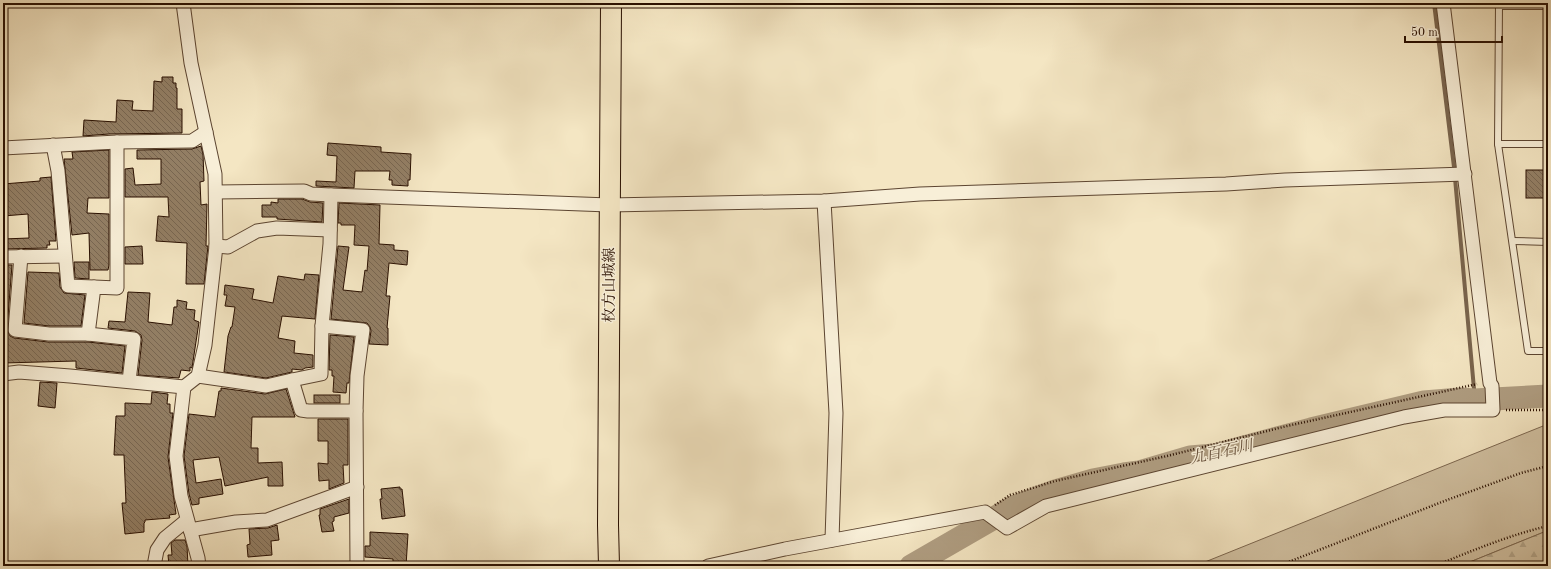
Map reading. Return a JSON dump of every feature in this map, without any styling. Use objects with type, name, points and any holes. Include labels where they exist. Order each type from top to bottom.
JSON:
[{"type":"main road","name":"枚方山城線","points":[[609,566],[609,205],[611,3]]},
{"type":"street","points":[[3,374],[19,372],[184,387],[198,376],[207,334],[216,246],[216,192],[215,174],[191,63],[183,3]]},
{"type":"street","points":[[708,566],[832,540],[985,512],[1007,528],[1046,506],[1404,417],[1444,410],[1493,410],[1492,386],[1490,383],[1443,3]]},
{"type":"street","points":[[3,148],[117,142],[192,141],[206,132]]},
{"type":"street","points":[[53,145],[58,171],[68,286],[117,288],[117,142]]},
{"type":"street","points":[[216,192],[304,191],[311,194],[331,195],[609,205],[824,201],[920,194],[1226,184],[1285,180],[1464,174]]},
{"type":"street","points":[[198,376],[266,386],[321,374],[322,326],[330,244],[331,195]]},
{"type":"street","points":[[824,201],[836,413],[832,540]]},
{"type":"street","points":[[216,246],[228,247],[257,231],[277,228],[330,230]]},
{"type":"street","points":[[21,256],[15,330],[49,334],[88,334],[134,339],[129,381]]},
{"type":"street","points":[[3,257],[66,256]]},
{"type":"street","points":[[88,334],[94,287]]},
{"type":"street","points":[[322,326],[363,330],[357,376],[356,411],[357,566]]},
{"type":"street","points":[[292,380],[301,410],[308,412],[356,411]]},
{"type":"street","points":[[184,387],[176,456],[181,496],[199,566]]},
{"type":"street","points":[[154,566],[157,550],[165,538],[189,525],[267,520],[357,487]]},
{"type":"lane","points":[[1548,6],[1499,4],[1498,144],[1528,351],[1548,351]]},
{"type":"lane","points":[[1498,144],[1548,144]]},
{"type":"lane","points":[[1513,241],[1548,242]]},
{"type":"path","points":[[985,512],[1010,495],[1055,481],[1167,456],[1287,426],[1477,384]]},
{"type":"path","points":[[1493,410],[1548,410]]},
{"type":"path","points":[[1278,566],[1447,500],[1521,473],[1548,466]]},
{"type":"path","points":[[1434,566],[1522,532],[1548,526]]},
{"type":"green space","points":[[1548,424],[1548,532],[1544,532],[1460,566],[1195,566]]},
{"type":"green space","points":[[1544,532],[1548,532],[1548,566],[1460,566]]},
{"type":"building","points":[[162,77],[173,77],[173,83],[176,83],[177,109],[182,109],[182,133],[109,134],[83,136],[84,120],[116,122],[117,100],[133,101],[132,110],[153,111],[154,81],[162,82]]},
{"type":"building","points":[[328,143],[381,147],[381,152],[411,154],[410,180],[408,180],[408,186],[392,185],[392,180],[389,180],[390,171],[355,171],[354,188],[316,186],[316,181],[336,182],[337,156],[327,155]]},
{"type":"building","points":[[201,146],[203,154],[204,181],[200,182],[201,205],[207,204],[206,246],[208,246],[204,284],[186,284],[187,243],[156,241],[158,216],[169,217],[168,197],[125,197],[125,169],[133,168],[135,185],[161,184],[161,159],[137,159],[137,150],[192,149]]},
{"type":"building","points":[[109,150],[109,198],[88,198],[87,213],[109,214],[109,265],[108,270],[90,270],[89,233],[72,235],[64,159],[73,159],[72,152]]},
{"type":"building","points":[[1526,170],[1548,170],[1548,198],[1526,198]]},
{"type":"building","points":[[51,177],[56,241],[49,241],[50,245],[47,245],[47,248],[3,249],[3,239],[29,238],[28,214],[3,216],[3,184],[40,181],[40,178]]},
{"type":"building","points":[[278,199],[302,199],[310,202],[323,203],[322,222],[277,219],[277,217],[262,217],[262,205],[271,205],[271,202],[278,203]]},
{"type":"building","points":[[339,203],[380,205],[379,244],[394,245],[394,250],[408,251],[407,265],[389,263],[386,296],[390,296],[387,328],[388,345],[369,344],[371,331],[367,323],[331,319],[338,246],[349,247],[343,290],[362,292],[365,270],[367,271],[369,246],[354,245],[355,225],[341,225],[341,223],[338,223]]},
{"type":"building","points":[[142,246],[143,264],[125,264],[125,247]]},
{"type":"building","points":[[74,262],[89,262],[89,279],[75,278]]},
{"type":"building","points":[[3,265],[12,265],[7,329],[10,336],[14,338],[48,342],[88,342],[125,346],[122,373],[76,368],[76,361],[3,363]]},
{"type":"building","points":[[28,272],[59,273],[60,287],[64,293],[85,295],[81,326],[49,326],[24,323]]},
{"type":"building","points":[[305,274],[319,275],[315,319],[282,316],[278,338],[295,341],[294,353],[313,355],[313,367],[302,370],[292,369],[292,372],[266,378],[224,372],[228,336],[232,327],[235,307],[225,306],[227,295],[224,295],[225,285],[254,289],[252,299],[273,303],[278,276],[304,280]]},
{"type":"building","points":[[128,292],[150,293],[148,322],[172,325],[174,307],[177,307],[177,300],[187,302],[186,309],[195,310],[194,320],[199,322],[192,368],[190,367],[190,371],[181,370],[179,378],[138,375],[142,340],[141,335],[135,331],[108,328],[109,321],[125,322]]},
{"type":"building","points":[[330,335],[354,337],[349,383],[347,383],[346,393],[333,392],[334,376],[332,376],[332,370],[329,370]]},
{"type":"building","points":[[40,382],[57,383],[55,408],[38,406]]},
{"type":"building","points":[[221,388],[265,394],[286,389],[295,417],[252,417],[251,448],[258,448],[258,463],[282,462],[283,486],[268,486],[268,477],[225,486],[219,457],[193,460],[196,483],[221,479],[223,494],[199,498],[199,504],[192,505],[184,456],[189,414],[215,417],[219,391],[221,391]]},
{"type":"building","points":[[152,392],[168,394],[167,404],[170,404],[170,413],[173,413],[168,457],[176,514],[169,515],[170,518],[145,520],[144,532],[125,534],[122,503],[126,503],[124,455],[114,455],[116,416],[125,416],[125,403],[151,404]]},
{"type":"building","points":[[314,395],[340,395],[340,403],[314,403]]},
{"type":"building","points":[[318,419],[348,419],[348,465],[343,465],[344,483],[329,489],[329,480],[319,481],[318,463],[328,464],[328,441],[318,441]]},
{"type":"building","points":[[400,487],[400,489],[402,489],[405,516],[382,519],[380,499],[382,499],[381,489]]},
{"type":"building","points":[[349,499],[349,513],[334,517],[334,521],[332,522],[334,531],[322,532],[319,515],[320,509]]},
{"type":"building","points":[[277,525],[279,540],[271,541],[272,555],[248,557],[247,545],[250,544],[249,529],[268,528]]},
{"type":"building","points":[[370,532],[408,534],[406,566],[393,566],[393,559],[365,557],[365,546],[370,546]]},
{"type":"building","points":[[175,540],[185,540],[187,546],[188,566],[169,566],[168,555],[172,555],[171,543]]},
{"type":"waterway","points":[[1434,3],[1454,167],[1475,400]]},
{"type":"waterway","name":"九百石川","points":[[911,566],[1013,507],[1055,491],[1093,480],[1139,472],[1190,457],[1214,455],[1311,429],[1424,402],[1460,399],[1475,400],[1548,396]]}]
